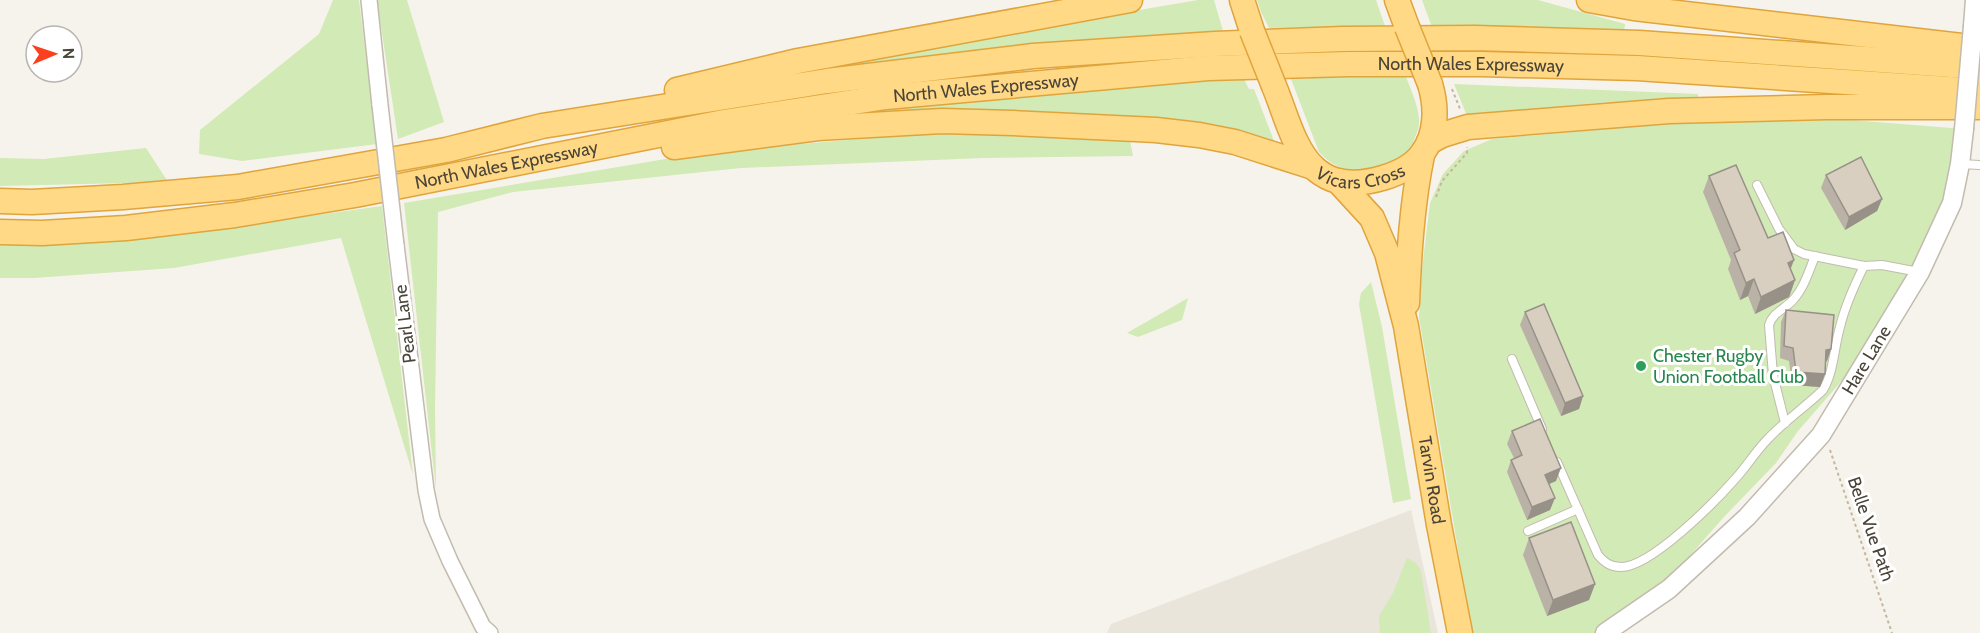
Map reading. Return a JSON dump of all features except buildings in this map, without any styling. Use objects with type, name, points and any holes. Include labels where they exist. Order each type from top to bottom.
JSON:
[{"type":"highway","points":[[542,126],[641,99],[798,61],[1130,0]]},
{"type":"highway","name":"Vicars Cross","points":[[1242,0],[1252,31],[1304,155],[1313,167],[1325,176],[1338,181],[1356,182],[1385,177],[1412,164],[1425,149],[1434,128],[1435,106],[1430,84],[1396,0]]},
{"type":"highway","points":[[1589,0],[1645,9],[1976,37]]},
{"type":"highway","name":"North Wales Expressway","points":[[0,201],[32,202],[238,188],[446,150],[542,126],[826,81],[1033,56],[1215,44],[1343,39],[1475,38],[1640,44],[1980,67]]},
{"type":"highway","name":"North Wales Expressway","points":[[0,232],[126,228],[235,215],[355,195],[724,122],[886,97],[1208,68],[1459,64],[1637,68],[1980,92]]},
{"type":"highway","points":[[1406,326],[1410,231],[1417,180],[1425,149],[1442,135],[1468,128],[1669,111],[1827,107],[1980,107]]},
{"type":"highway","points":[[523,161],[615,154],[818,128],[942,121],[1156,130],[1200,135],[1235,142],[1313,167]]},
{"type":"highway","points":[[1338,181],[1372,218],[1381,235],[1406,326]]},
{"type":"highway","name":"Tarvin Road","points":[[1406,326],[1439,525],[1460,633]]},
{"type":"street","name":"Pearl Lane","points":[[369,0],[426,490],[432,519],[454,570],[483,627],[490,633]]},
{"type":"street","name":"Hare Lane","points":[[1605,633],[1669,589],[1747,517],[1821,435],[1920,272],[1952,203],[1960,164],[1976,37],[1976,0]]},
{"type":"lane","points":[[1960,164],[1980,165]]},
{"type":"lane","points":[[1757,185],[1787,241],[1794,249],[1804,254],[1864,266],[1882,265],[1920,272]]},
{"type":"lane","points":[[1785,423],[1773,375],[1771,319],[1794,299],[1806,280],[1815,256]]},
{"type":"lane","points":[[1555,459],[1598,555],[1605,564],[1620,567],[1633,565],[1651,556],[1675,538],[1736,478],[1766,440],[1823,390],[1828,382],[1846,307],[1864,266]]},
{"type":"lane","points":[[1512,359],[1546,438]]},
{"type":"lane","points":[[1528,531],[1578,509]]},
{"type":"path","name":"Belle Vue Path","points":[[1821,435],[1827,443],[1892,633]]},
{"type":"shaded area","points":[[1411,510],[1438,633],[1107,633],[1111,624]]},
{"type":"green space","points":[[333,0],[359,0],[377,144],[242,161],[199,154],[200,130],[319,34]]},
{"type":"green space","points":[[377,0],[407,0],[444,122],[398,139]]},
{"type":"green space","points":[[1198,0],[1214,0],[1223,31],[1060,42],[806,75],[804,67]]},
{"type":"green space","points":[[1257,0],[1376,0],[1385,26],[1269,28]]},
{"type":"green space","points":[[1422,0],[1538,0],[1625,24],[1624,32],[1432,27]]},
{"type":"green space","points":[[1405,74],[1416,105],[1419,123],[1413,144],[1402,158],[1369,169],[1353,170],[1339,167],[1319,152],[1291,79]]},
{"type":"green space","points":[[1244,79],[1249,89],[1254,89],[1276,146],[1155,118],[1002,112],[796,119],[964,99]]},
{"type":"green space","points":[[1454,84],[1698,94],[1698,98],[1596,103],[1467,116]]},
{"type":"green space","name":"Chester Rugby Union Football Club","points":[[1827,118],[1964,129],[1956,187],[1880,337],[1798,431],[1776,463],[1723,518],[1665,584],[1595,633],[1472,633],[1419,317],[1430,203],[1443,174],[1464,151],[1492,139],[1699,121]]},
{"type":"green space","points":[[931,133],[1056,136],[1130,141],[1133,156],[982,158],[741,168],[513,192],[438,212],[436,489],[404,203],[707,152]]},
{"type":"green space","points":[[146,148],[168,182],[0,186],[0,158],[44,159]]},
{"type":"green space","points":[[382,206],[413,475],[341,238],[174,268],[34,278],[0,278],[0,241],[151,238]]},
{"type":"green space","points":[[1371,282],[1382,327],[1411,499],[1393,503],[1359,304],[1361,293]]},
{"type":"green space","points":[[1188,298],[1182,320],[1138,337],[1127,333]]},
{"type":"green space","points":[[1407,558],[1416,563],[1421,571],[1431,633],[1380,633],[1379,616],[1393,593]]},
{"type":"place","name":"Chester Rugby Union Football Club","points":[[1641,366]]}]
